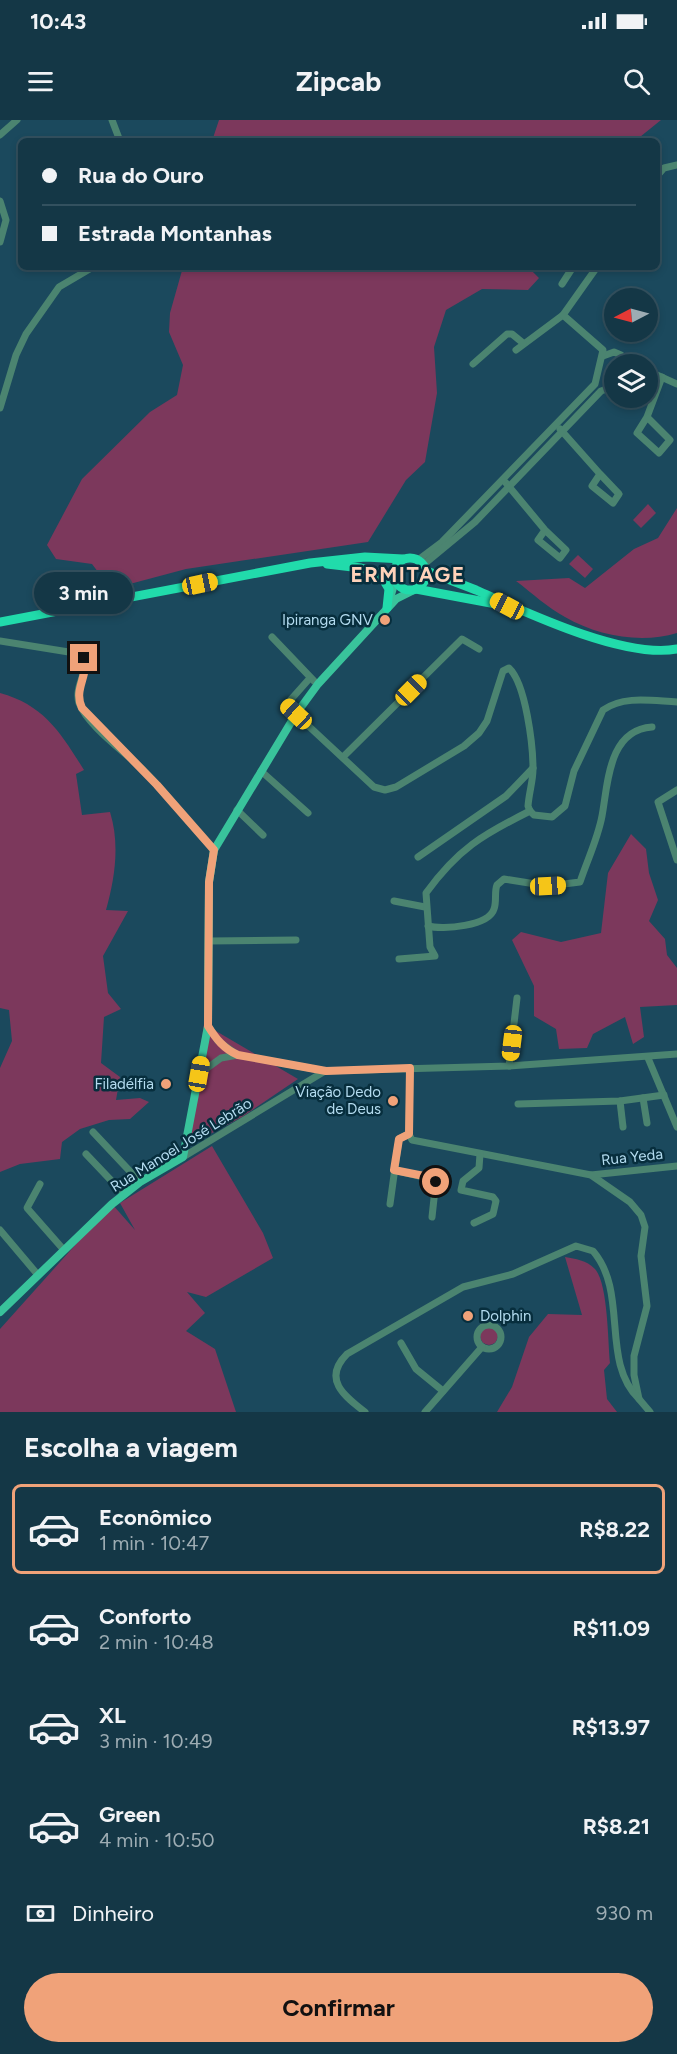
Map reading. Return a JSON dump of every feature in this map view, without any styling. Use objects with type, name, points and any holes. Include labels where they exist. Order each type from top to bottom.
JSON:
[{"type":"highway","points":[[0,622],[310,562],[365,557],[403,559],[422,565],[507,606]]},
{"type":"highway","points":[[395,579],[398,563],[403,559]]},
{"type":"highway","points":[[310,562],[361,568],[395,579],[404,589],[416,589],[507,606],[641,650],[677,649]]},
{"type":"highway","points":[[416,589],[424,580],[422,565]]},
{"type":"highway","points":[[380,574],[387,584],[387,608]]},
{"type":"main road","points":[[387,608],[395,579]]},
{"type":"main road","points":[[183,1157],[208,1026],[209,882],[214,850],[296,714],[318,684],[387,608],[402,594],[416,589]]},
{"type":"main road","name":"Rua Manoel José Lebrão","points":[[0,1312],[63,1249],[124,1194],[183,1157]]},
{"type":"street","points":[[0,135],[17,120]]},
{"type":"street","points":[[112,120],[119,138]]},
{"type":"street","points":[[660,173],[664,168],[677,165]]},
{"type":"street","points":[[0,201],[6,220],[0,242]]},
{"type":"street","points":[[0,408],[16,356],[26,334],[58,287],[88,270]]},
{"type":"street","points":[[562,284],[571,270]]},
{"type":"street","points":[[516,350],[563,315],[595,270]]},
{"type":"street","points":[[422,565],[434,549],[502,478],[591,390],[603,356],[600,344],[563,315]]},
{"type":"street","points":[[473,364],[507,334],[512,334],[523,343]]},
{"type":"street","points":[[658,375],[677,384]]},
{"type":"street","points":[[596,376],[604,382]]},
{"type":"street","points":[[647,417],[670,440],[659,453],[637,435],[647,417],[662,377]]},
{"type":"street","points":[[422,565],[475,522],[604,390]]},
{"type":"street","points":[[556,425],[600,474]]},
{"type":"street","points":[[502,478],[545,530]]},
{"type":"street","points":[[272,637],[318,684]]},
{"type":"street","points":[[343,757],[462,639],[465,638],[479,649]]},
{"type":"street","points":[[0,640],[75,653],[84,658],[86,669],[78,695],[82,708],[152,780],[214,850]]},
{"type":"street","points":[[310,678],[286,704],[375,787],[385,790],[396,787],[465,746],[479,733],[487,722],[503,670],[509,668],[520,689],[529,728],[533,768],[528,806],[534,815],[552,816],[565,806],[574,771],[603,710],[609,705],[628,701],[677,702]]},
{"type":"street","points":[[428,926],[448,929],[487,917],[495,908],[497,885],[504,879],[548,886],[580,882],[602,817],[606,779],[617,750],[643,728],[652,727]]},
{"type":"street","points":[[418,858],[506,796],[533,768]]},
{"type":"street","points":[[261,771],[308,813]]},
{"type":"street","points":[[677,790],[658,802],[677,860]]},
{"type":"street","points":[[237,810],[263,835]]},
{"type":"street","points":[[399,959],[435,956],[430,947],[425,907],[426,893],[456,855],[494,829],[530,811]]},
{"type":"street","points":[[394,900],[425,907]]},
{"type":"street","points":[[209,941],[296,940]]},
{"type":"street","points":[[509,1066],[517,999]]},
{"type":"street","points":[[208,1026],[227,1050],[238,1055],[326,1071]]},
{"type":"street","name":"Rua Manoel José Lebrão","points":[[183,1157],[326,1071],[509,1066],[648,1058],[677,1054]]},
{"type":"street","points":[[199,1074],[215,1061],[238,1055]]},
{"type":"street","points":[[648,1058],[677,1127]]},
{"type":"street","points":[[410,1068],[409,1134],[412,1140],[420,1144],[591,1175],[630,1202],[641,1215],[645,1227],[641,1257],[646,1306],[634,1356],[639,1399]]},
{"type":"street","points":[[518,1104],[620,1101],[664,1095]]},
{"type":"street","points":[[644,1098],[647,1123]]},
{"type":"street","points":[[620,1101],[622,1127]]},
{"type":"street","points":[[93,1132],[140,1182]]},
{"type":"street","points":[[390,1204],[399,1139],[409,1134]]},
{"type":"street","points":[[86,1154],[124,1194]]},
{"type":"street","points":[[474,1223],[493,1214],[495,1201],[493,1197],[461,1190],[463,1180],[479,1167],[480,1154]]},
{"type":"street","name":"Rua Yeda","points":[[591,1175],[677,1166]]},
{"type":"street","points":[[394,1170],[436,1180],[432,1217]]},
{"type":"street","points":[[40,1184],[27,1208],[63,1249]]},
{"type":"street","points":[[0,1230],[38,1275]]},
{"type":"street","points":[[365,1412],[344,1396],[339,1388],[337,1370],[339,1362],[348,1354],[463,1287],[513,1274],[576,1246],[593,1251],[606,1272],[620,1366],[628,1389],[650,1412]]},
{"type":"street","points":[[401,1343],[416,1369],[443,1391]]},
{"type":"street","points":[[425,1412],[482,1347]]},
{"type":"shaded area","points":[[219,120],[661,120],[639,138],[213,138]]},
{"type":"shaded area","points":[[182,270],[531,270],[539,278],[528,290],[482,289],[446,310],[434,347],[437,393],[425,462],[406,480],[368,542],[186,569],[111,589],[92,564],[56,559],[47,545],[82,479],[150,412],[177,395],[183,365],[169,332],[170,313]]},
{"type":"shaded area","points":[[648,504],[656,513],[641,528],[633,520]]},
{"type":"shaded area","points":[[677,508],[677,633],[634,638],[591,629],[546,605],[516,581],[569,578],[585,588],[634,549],[658,538]]},
{"type":"shaded area","points":[[578,555],[593,569],[585,578],[569,564]]},
{"type":"shaded area","points":[[0,693],[15,698],[40,713],[67,744],[84,770],[76,774],[82,815],[110,812],[116,849],[112,886],[106,910],[128,911],[103,956],[108,993],[121,1009],[104,1017],[101,1063],[120,1077],[116,1100],[140,1098],[149,1102],[130,1119],[109,1120],[80,1129],[62,1142],[60,1159],[20,1164],[0,1172],[0,1068],[12,1041],[9,1010],[0,1008]]},
{"type":"shaded area","points":[[631,834],[646,849],[649,873],[658,900],[649,921],[665,939],[667,955],[677,968],[677,1005],[640,1007],[644,1037],[633,1044],[625,1017],[593,1034],[587,1048],[559,1049],[556,1029],[534,1016],[534,986],[512,940],[521,932],[561,942],[601,933],[608,873]]},
{"type":"shaded area","points":[[204,1024],[298,1079],[242,1117],[186,1147]]},
{"type":"shaded area","points":[[212,1146],[263,1233],[273,1258],[206,1297],[187,1292],[205,1313],[186,1331],[215,1349],[236,1412],[0,1412],[0,1329],[112,1204],[135,1230],[120,1203]]},
{"type":"shaded area","points":[[565,1257],[581,1260],[595,1269],[603,1287],[610,1363],[604,1370],[607,1399],[617,1412],[497,1412],[512,1387],[529,1337],[548,1314],[582,1315]]},
{"type":"shaded area","points":[[489,1327],[495,1330],[498,1336],[495,1342],[489,1345],[483,1342],[480,1336],[483,1330]]},
{"type":"place","name":"Ipiranga GNV","points":[[385,620]]},
{"type":"place","name":"Filadélfia","points":[[166,1084]]},
{"type":"place","name":"Viação Dedo de Deus","points":[[393,1101]]},
{"type":"place","name":"Dolphin","points":[[468,1316]]},
{"type":"district","name":"ERMITAGE","points":[[408,575]]},
{"type":"route","points":[[84,658],[86,669],[78,688],[82,708],[92,722],[145,772],[214,850],[209,882],[208,1026],[215,1037],[227,1050],[238,1055],[326,1071],[410,1068],[409,1134],[399,1139],[394,1170],[434,1178],[436,1182]]}]
